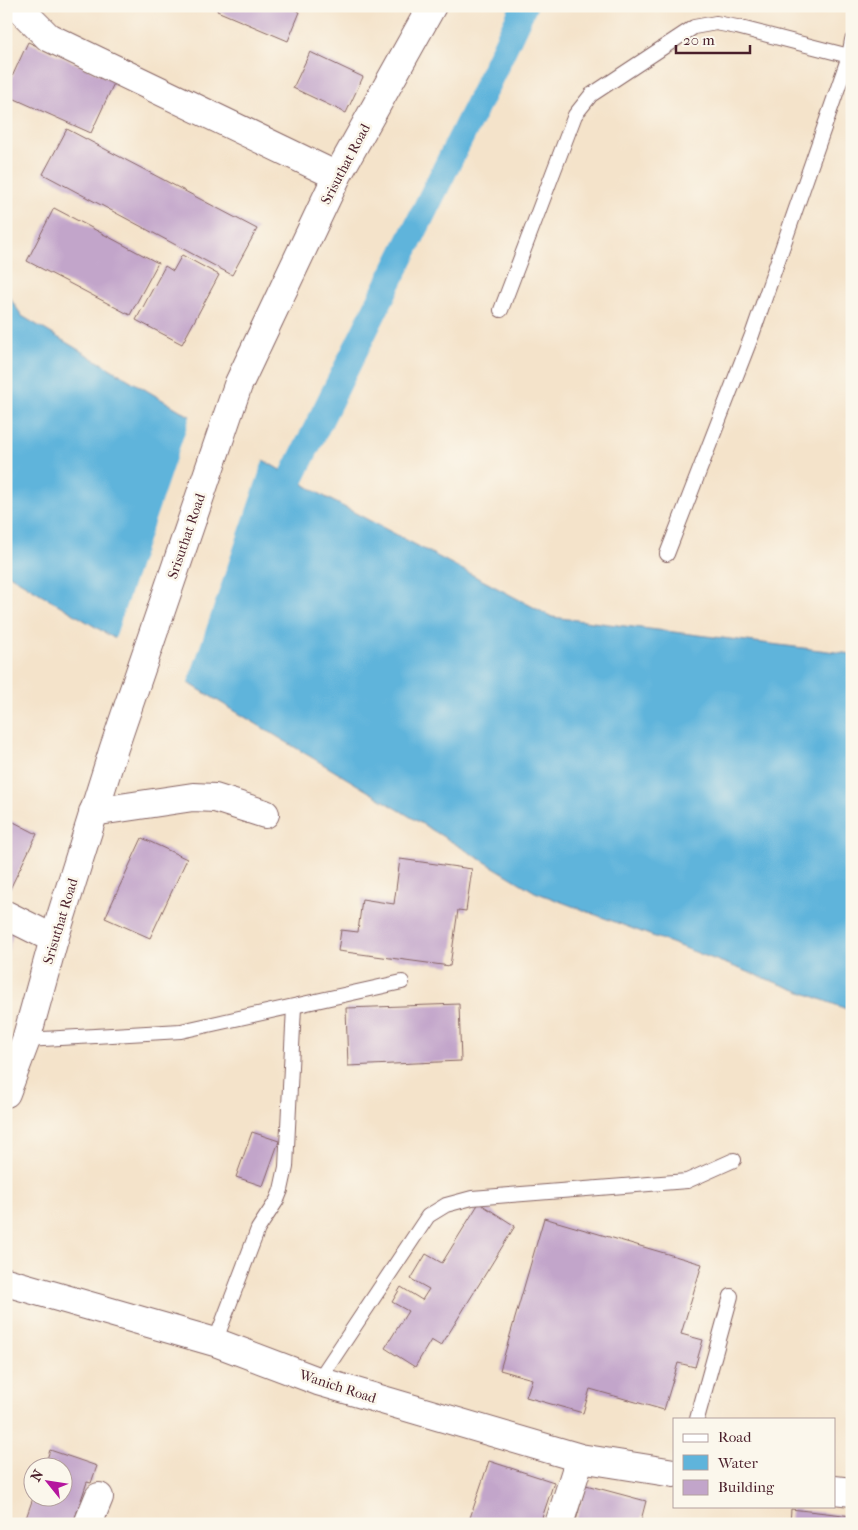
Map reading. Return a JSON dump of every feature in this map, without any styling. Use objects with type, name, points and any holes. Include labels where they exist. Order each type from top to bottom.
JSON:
[{"type":"street","points":[[17,6],[48,37],[337,176]]},
{"type":"street","name":"Srisuthat Road","points":[[6,1093],[26,1040],[54,939],[93,812],[238,385],[337,176],[432,6]]},
{"type":"street","points":[[93,812],[193,797],[215,798],[265,814]]},
{"type":"street","points":[[6,915],[54,939]]},
{"type":"street","name":"Wanich Road","points":[[6,1282],[215,1342],[318,1381],[580,1458],[673,1472]]},
{"type":"street","points":[[559,1524],[580,1458]]},
{"type":"street","points":[[836,1490],[852,1492]]},
{"type":"street","points":[[88,1524],[99,1497]]},
{"type":"lane","points":[[501,310],[575,115],[591,95],[694,27],[716,23],[849,56]]},
{"type":"lane","points":[[667,554],[752,336],[849,56],[852,40]]},
{"type":"lane","points":[[26,1040],[181,1031],[402,982]]},
{"type":"lane","points":[[215,1342],[258,1229],[277,1200],[281,1190],[286,1167],[294,1007]]},
{"type":"lane","points":[[318,1381],[428,1216],[446,1205],[472,1198],[687,1181],[734,1160]]},
{"type":"lane","points":[[697,1418],[731,1296]]},
{"type":"water","points":[[6,292],[22,316],[327,498],[552,617],[852,654],[852,1011],[535,892],[6,573]]},
{"type":"pier","points":[[191,414],[264,458],[187,685],[114,641]]},
{"type":"building","points":[[219,6],[286,6],[300,12],[288,41],[217,11]]},
{"type":"building","points":[[28,42],[115,81],[91,133],[6,95],[6,77],[11,79]]},
{"type":"building","points":[[310,52],[363,77],[346,113],[293,88]]},
{"type":"building","points":[[67,129],[257,229],[232,275],[43,174]]},
{"type":"building","points":[[54,208],[158,263],[130,315],[27,261]]},
{"type":"building","points":[[182,255],[219,275],[182,344],[136,320],[165,266],[173,271]]},
{"type":"building","points":[[6,818],[37,834],[6,897]]},
{"type":"building","points":[[142,838],[187,859],[150,938],[105,918]]},
{"type":"building","points":[[400,859],[472,869],[466,911],[458,910],[450,966],[338,951],[341,930],[358,932],[362,899],[394,904]]},
{"type":"building","points":[[6,921],[16,924],[7,955],[6,954]]},
{"type":"building","points":[[459,1004],[461,1061],[348,1066],[346,1008]]},
{"type":"building","points":[[252,1132],[279,1141],[263,1186],[236,1177]]},
{"type":"building","points":[[479,1203],[515,1226],[441,1346],[431,1340],[415,1367],[385,1348],[408,1311],[392,1302],[401,1287],[422,1300],[429,1289],[411,1279],[426,1254],[442,1263]]},
{"type":"building","points":[[544,1218],[702,1264],[681,1334],[703,1340],[695,1367],[678,1363],[664,1410],[590,1389],[583,1413],[526,1397],[532,1379],[500,1370]]},
{"type":"building","points":[[50,1450],[97,1466],[91,1483],[87,1482],[73,1524],[24,1524],[30,1508],[72,1508],[72,1458],[47,1458]]},
{"type":"building","points":[[489,1461],[554,1482],[540,1524],[468,1524]]},
{"type":"building","points":[[586,1485],[646,1501],[640,1524],[575,1524]]},
{"type":"building","points":[[791,1509],[852,1516],[851,1524],[790,1524]]},
{"type":"waterway","points":[[292,477],[486,87],[524,6]]}]
